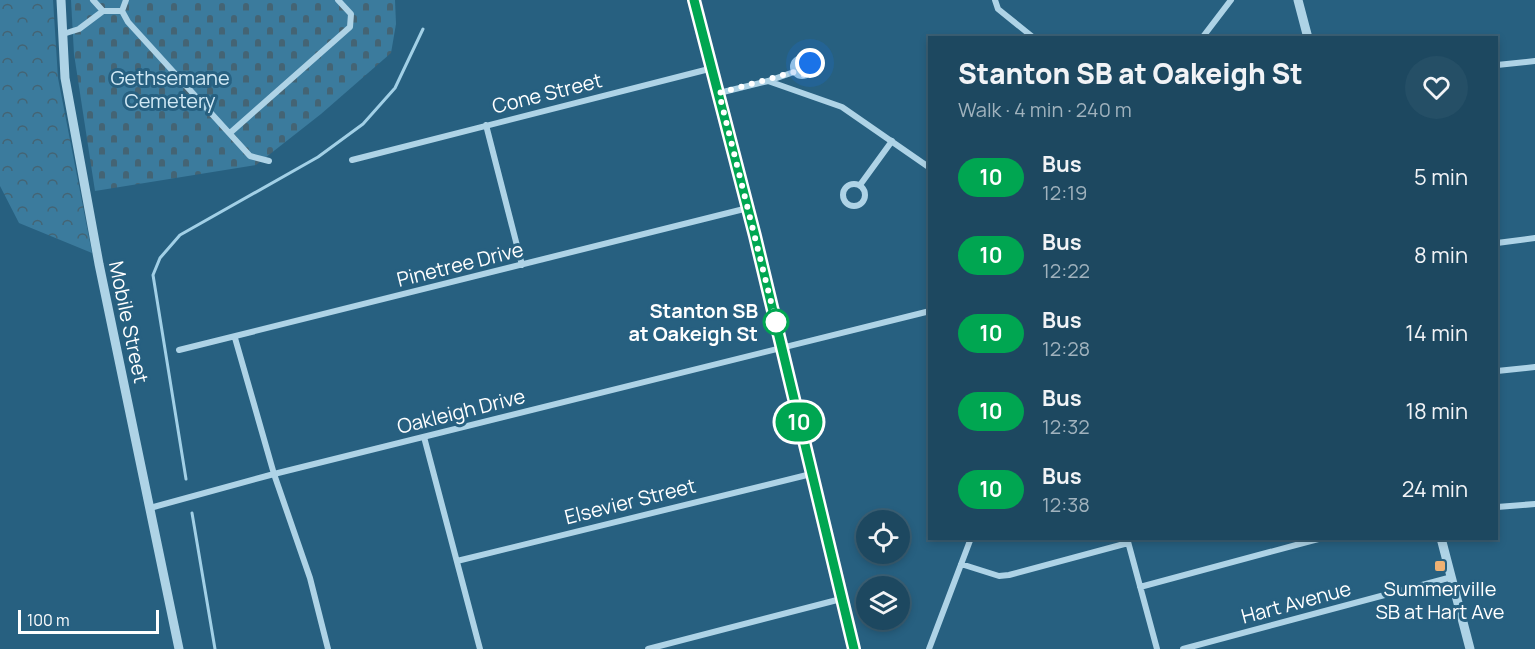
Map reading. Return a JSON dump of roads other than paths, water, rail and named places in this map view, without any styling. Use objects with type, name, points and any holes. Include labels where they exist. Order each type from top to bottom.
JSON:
[{"type":"street","name":"Mobile Street","points":[[61,0],[65,78],[97,253],[179,649]]},
{"type":"street","points":[[93,0],[103,11]]},
{"type":"street","points":[[126,0],[122,11],[128,22],[250,156],[269,161]]},
{"type":"street","points":[[230,133],[350,27],[351,14],[338,0]]},
{"type":"street","points":[[694,0],[748,208],[854,649]]},
{"type":"street","points":[[995,0],[998,9],[1032,36]]},
{"type":"street","points":[[1204,36],[1231,0]]},
{"type":"street","points":[[1298,0],[1307,36]]},
{"type":"street","points":[[63,34],[78,29],[103,11],[122,11]]},
{"type":"street","points":[[1498,65],[1535,61]]},
{"type":"street","name":"Cone Street","points":[[352,160],[712,68]]},
{"type":"street","points":[[719,93],[794,72]]},
{"type":"street","points":[[768,81],[842,107],[928,167]]},
{"type":"street","points":[[486,125],[522,265]]},
{"type":"street","points":[[860,185],[892,141]]},
{"type":"street","name":"Pinetree Drive","points":[[179,350],[235,338],[748,208]]},
{"type":"street","points":[[1498,243],[1535,238]]},
{"type":"street","name":"Oakleigh Drive","points":[[150,508],[274,474],[928,311]]},
{"type":"street","points":[[235,338],[274,474],[310,578],[328,649]]},
{"type":"street","points":[[1498,371],[1535,367]]},
{"type":"street","points":[[424,438],[480,649]]},
{"type":"street","name":"Elsevier Street","points":[[457,561],[811,474]]},
{"type":"street","points":[[1498,507],[1535,504]]},
{"type":"street","points":[[929,649],[970,540]]},
{"type":"street","points":[[1140,587],[1314,540]]},
{"type":"street","points":[[1442,540],[1470,649]]},
{"type":"street","points":[[961,564],[989,574],[1010,574],[1127,541],[1156,649]]},
{"type":"street","name":"Hart Avenue","points":[[1183,649],[1452,577]]},
{"type":"street","points":[[648,649],[842,599]]},
{"type":"waterway","points":[[186,479],[153,275],[160,258],[180,235],[318,157],[363,124],[395,88],[423,29]]},
{"type":"waterway","points":[[192,513],[215,649]]},
{"type":"place","name":"Stanton SB at Oakeigh St","points":[[776,322]]},
{"type":"place","name":"Summerville SB at Hart Ave","points":[[1440,566]]},
{"type":"park label","name":"Gethsemane Cemetery","points":[[170,88]]}]
